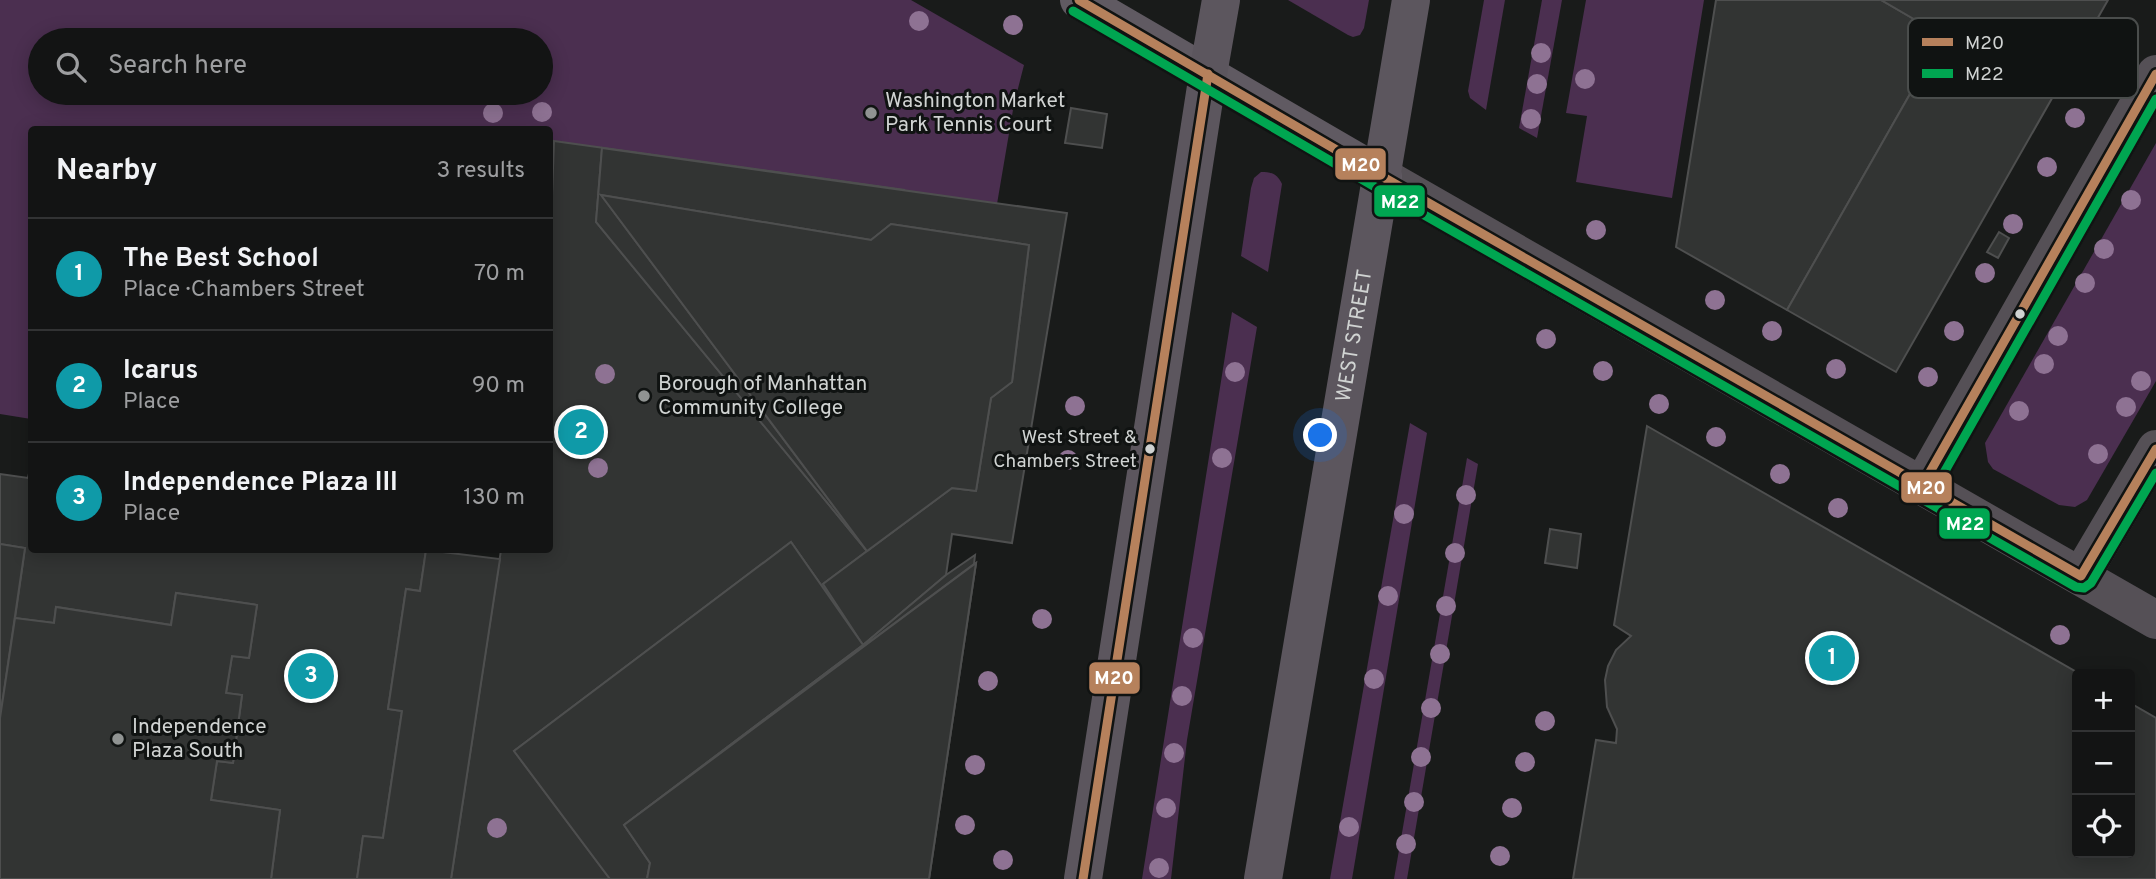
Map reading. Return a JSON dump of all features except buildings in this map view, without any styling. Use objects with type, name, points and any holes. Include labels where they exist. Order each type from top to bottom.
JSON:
[{"type":"highway","points":[[1083,879],[1221,0]]},
{"type":"highway","name":"WEST STREET","points":[[1262,879],[1411,0]]},
{"type":"main road","points":[[1079,0],[1383,177]]},
{"type":"street","points":[[1922,486],[2156,74]]},
{"type":"street","points":[[1383,177],[2156,621]]},
{"type":"street","points":[[2081,576],[2156,449]]},
{"type":"shaded area","points":[[0,0],[911,0],[1024,65],[1014,104],[997,204],[554,141],[553,168],[553,126],[28,126],[28,419],[0,414]]},
{"type":"shaded area","points":[[1288,0],[1369,0],[1364,28],[1360,35],[1353,37]]},
{"type":"shaded area","points":[[1484,0],[1505,0],[1486,110],[1470,98],[1468,91]]},
{"type":"shaded area","points":[[1542,0],[1562,0],[1537,138],[1519,128]]},
{"type":"shaded area","points":[[1586,0],[1704,0],[1672,198],[1576,182],[1587,116],[1566,113]]},
{"type":"shaded area","points":[[2156,143],[2156,381],[2087,500],[2075,507],[2059,505],[1993,469],[1988,462],[1985,443]]},
{"type":"shaded area","points":[[1261,172],[1274,174],[1282,184],[1268,272],[1241,256],[1251,188],[1254,178]]},
{"type":"shaded area","points":[[1232,312],[1257,327],[1187,740],[1171,879],[1142,879]]},
{"type":"shaded area","points":[[1410,423],[1427,433],[1352,879],[1330,879]]},
{"type":"shaded area","points":[[1467,458],[1478,464],[1407,879],[1394,879]]},
{"type":"transit line","name":"M20","points":[[1079,0],[2081,576],[2156,449]]},
{"type":"transit line","name":"M22","points":[[1073,11],[2076,587],[2084,588],[2091,583],[2156,473]]},
{"type":"transit line","name":"M20","points":[[1083,879],[1208,74]]},
{"type":"transit line","name":"M20","points":[[1922,486],[2156,74]]},
{"type":"transit line","name":"M22","points":[[1933,492],[2156,99]]},
{"type":"place","name":"Washington Market Park Tennis Court","points":[[871,113]]},
{"type":"place","name":"Borough of Manhattan Community College","points":[[644,396]]},
{"type":"place","name":"Icarus","points":[[581,432]]},
{"type":"place","name":"West Street & Chambers Street","points":[[1150,449]]},
{"type":"place","name":"The Best School","points":[[1832,658]]},
{"type":"place","name":"Independence Plaza III","points":[[311,676]]},
{"type":"place","name":"Independence Plaza South","points":[[118,739]]}]
